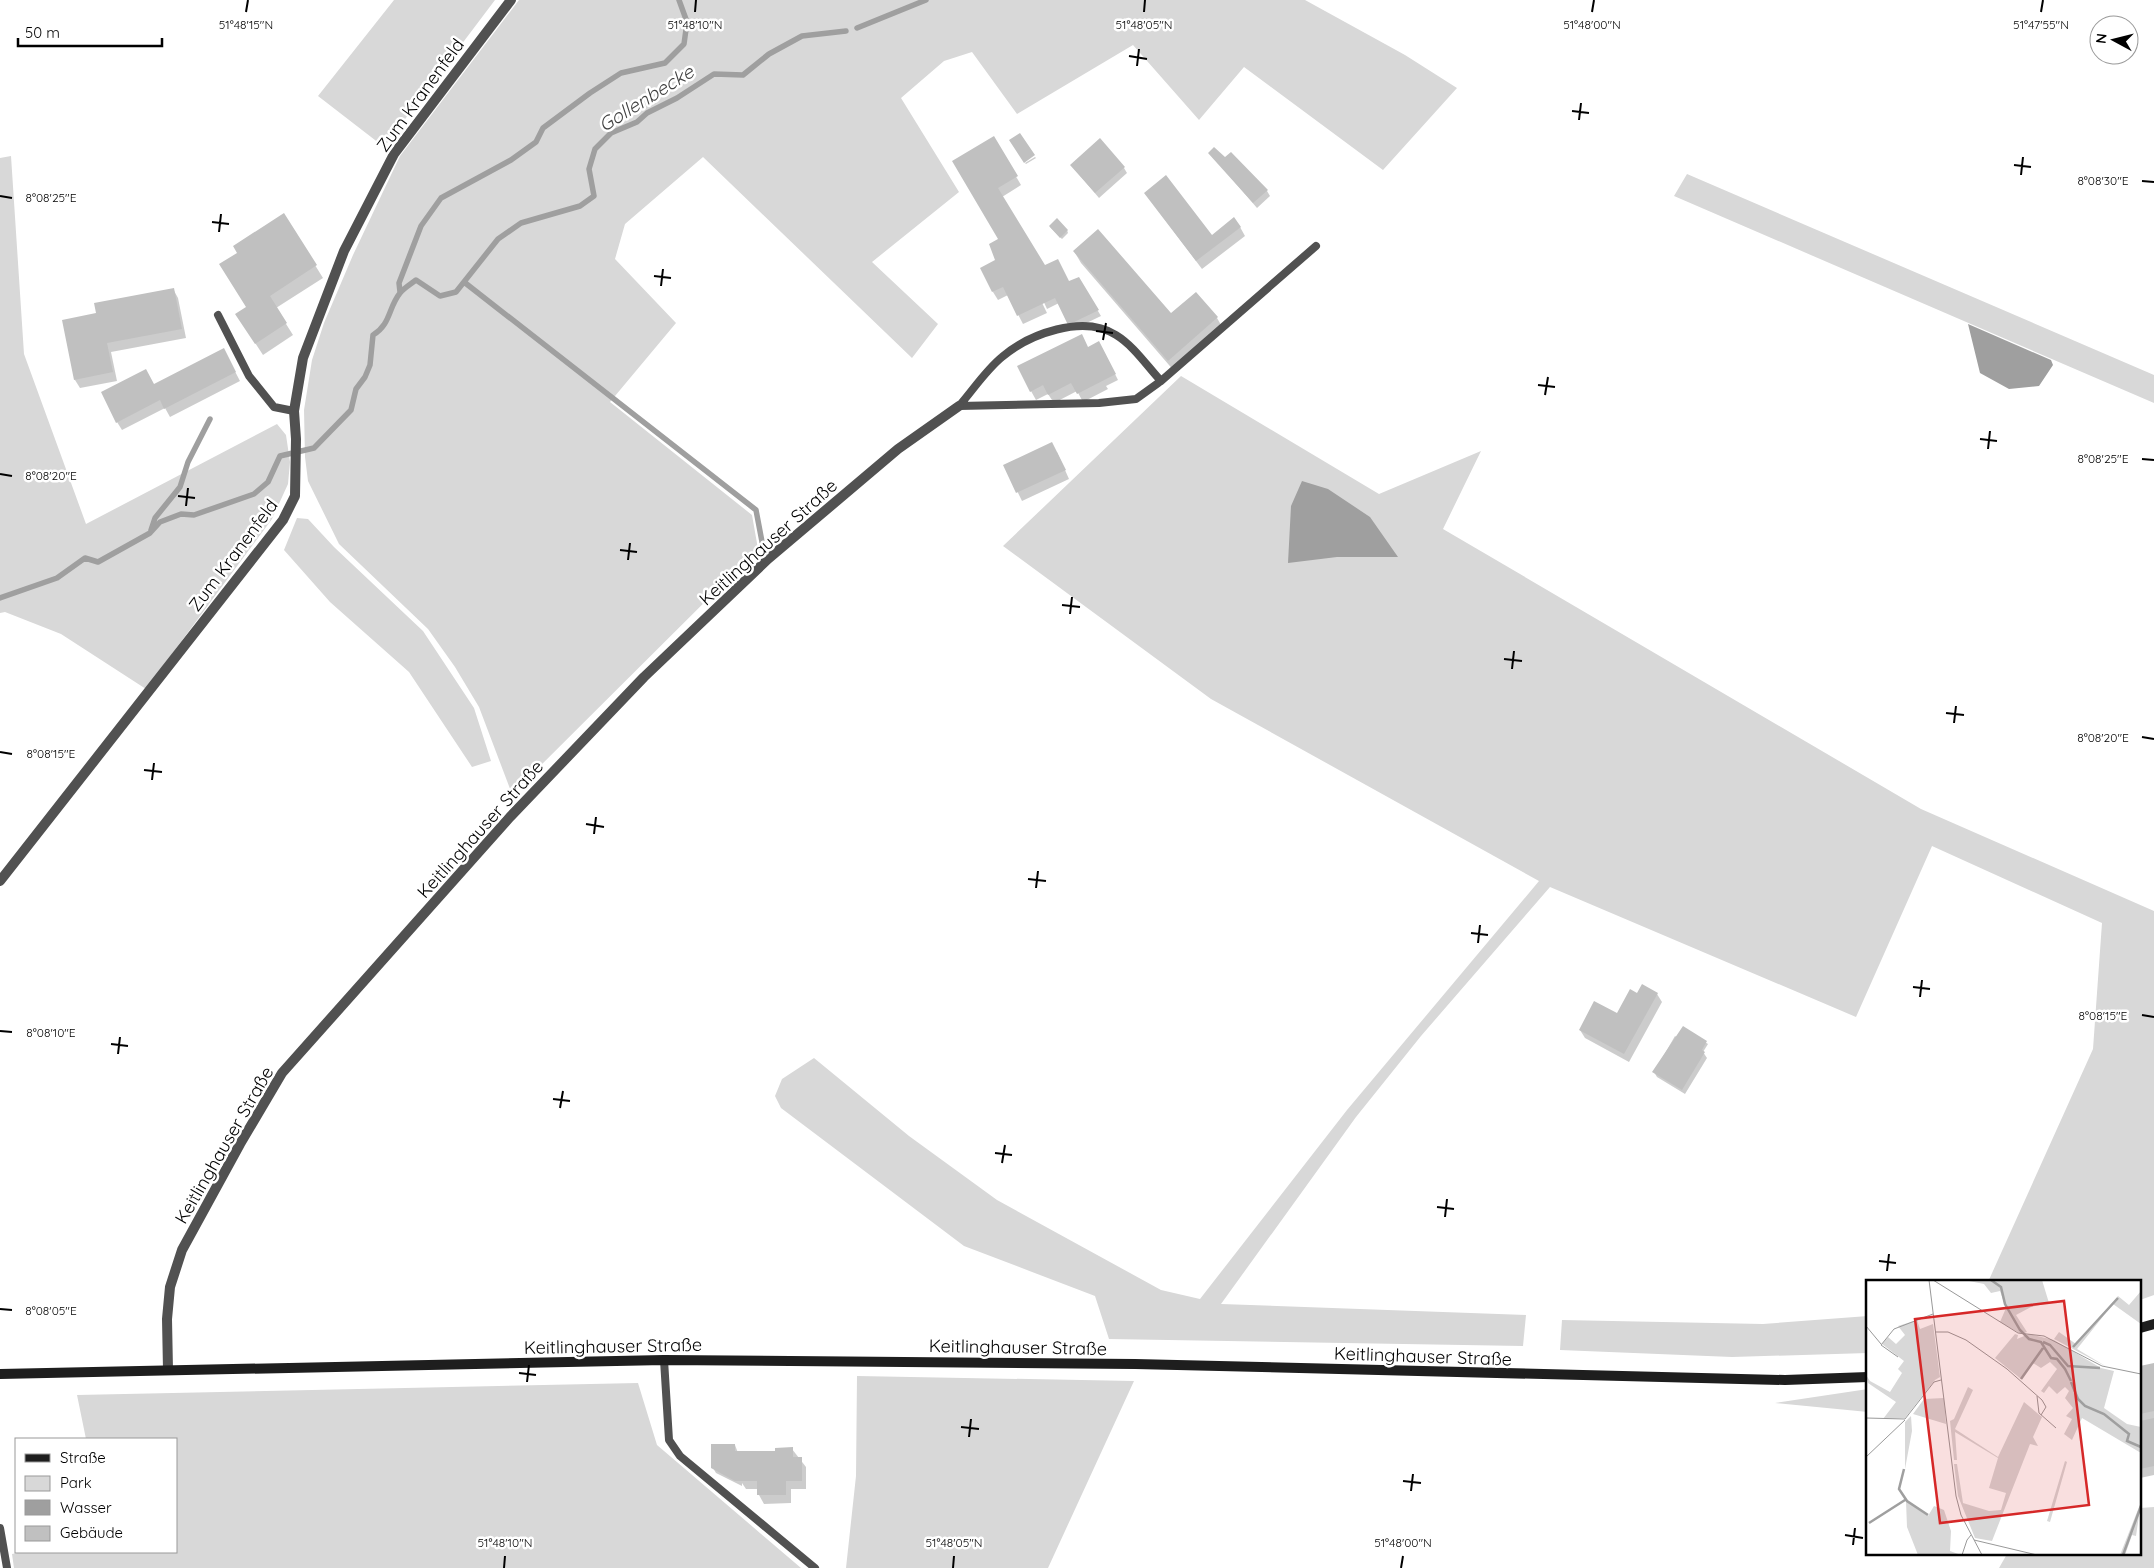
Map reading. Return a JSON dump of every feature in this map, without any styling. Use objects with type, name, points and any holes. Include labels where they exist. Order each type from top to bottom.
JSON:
[{"type":"main road","name":"Keitlinghauser Straße","points":[[0,1374],[664,1360],[1135,1364],[1785,1380],[1866,1377]]},
{"type":"street","name":"Zum Kranenfeld","points":[[0,881],[283,520],[295,496],[296,439],[294,411],[303,358],[344,251],[394,154],[511,0]]},
{"type":"street","name":"Keitlinghauser Straße","points":[[168,1370],[167,1319],[170,1287],[182,1250],[240,1144],[282,1073],[510,816],[644,678],[768,559],[898,450],[959,406]]},
{"type":"lane","points":[[959,406],[1099,403],[1136,400],[1161,381],[1316,246]]},
{"type":"lane","points":[[218,316],[249,376],[274,407],[294,411]]},
{"type":"lane","points":[[959,406],[1002,356],[1030,340],[1068,326],[1088,324],[1115,334],[1132,348],[1161,381]]},
{"type":"lane","points":[[664,1360],[669,1440],[680,1456],[814,1568]]},
{"type":"lane","points":[[0,1528],[8,1568]]},
{"type":"green space","points":[[394,0],[495,0],[384,147],[318,96]]},
{"type":"green space","points":[[519,0],[1305,0],[1405,55],[1457,88],[1383,170],[1244,67],[1199,120],[1133,45],[1017,114],[972,52],[944,61],[901,98],[959,192],[872,262],[938,324],[912,358],[703,157],[625,224],[615,259],[676,323],[610,402],[752,515],[758,549],[512,794],[479,707],[455,667],[428,629],[339,544],[308,481],[305,457],[304,410],[312,360],[324,323],[353,255],[400,156]]},
{"type":"green space","points":[[11,156],[24,354],[86,524],[277,424],[286,435],[290,462],[288,484],[272,519],[146,689],[61,634],[5,612],[0,613],[0,158]]},
{"type":"green space","points":[[1687,174],[2154,375],[2154,403],[1674,196]]},
{"type":"green space","points":[[1181,376],[1379,494],[1481,451],[1443,529],[1921,809],[2154,911],[2154,1295],[2142,1299],[2142,1280],[1989,1280],[2093,1049],[2102,923],[1932,846],[1856,1017],[1550,887],[1421,1036],[1356,1117],[1221,1304],[1526,1315],[1523,1346],[1109,1339],[1095,1296],[964,1246],[781,1108],[775,1096],[782,1079],[814,1058],[909,1136],[997,1200],[1161,1290],[1200,1299],[1347,1110],[1539,881],[1211,699],[1003,546]]},
{"type":"green space","points":[[297,518],[308,519],[334,547],[423,631],[474,708],[491,761],[472,767],[409,672],[330,602],[284,550]]},
{"type":"green space","points":[[1866,1316],[1866,1353],[1732,1357],[1560,1350],[1562,1320],[1763,1324]]},
{"type":"green space","points":[[857,1376],[1134,1381],[1048,1568],[846,1568],[856,1476]]},
{"type":"green space","points":[[638,1383],[657,1445],[801,1568],[14,1568],[12,1554],[18,1553],[178,1553],[178,1438],[86,1438],[77,1395]]},
{"type":"green space","points":[[1866,1389],[1866,1412],[1775,1403]]},
{"type":"green space","points":[[2154,1507],[2154,1568],[1999,1568],[2006,1556],[2142,1556],[2142,1508]]},
{"type":"water","points":[[1968,324],[2051,360],[2053,365],[2039,386],[2009,389],[1980,373]]},
{"type":"water","points":[[1302,481],[1328,489],[1370,517],[1398,557],[1337,557],[1288,563],[1291,506]]},
{"type":"building","points":[[1020,133],[1035,155],[1024,163],[1009,140]]},
{"type":"building","points":[[994,136],[1018,176],[998,188],[1045,265],[1058,259],[1069,281],[1079,277],[1099,310],[1068,325],[1055,298],[1017,316],[1003,287],[992,292],[980,268],[995,260],[989,244],[998,239],[952,161]]},
{"type":"building","points":[[1100,138],[1125,167],[1095,193],[1070,165]]},
{"type":"building","points":[[1214,147],[1225,157],[1231,152],[1268,190],[1253,203],[1208,153]]},
{"type":"building","points":[[1166,175],[1212,235],[1234,217],[1241,227],[1196,261],[1144,193]]},
{"type":"building","points":[[284,213],[317,265],[270,296],[287,323],[255,344],[235,314],[246,307],[219,264],[237,253],[233,246]]},
{"type":"building","points":[[1057,218],[1068,230],[1060,238],[1049,226]]},
{"type":"building","points":[[1098,229],[1171,313],[1196,292],[1218,317],[1168,361],[1073,251]]},
{"type":"building","points":[[174,288],[182,329],[107,343],[113,372],[74,380],[62,320],[96,313],[94,303]]},
{"type":"building","points":[[1082,334],[1088,347],[1099,341],[1116,374],[1077,394],[1071,383],[1048,395],[1043,385],[1030,392],[1017,366]]},
{"type":"building","points":[[224,348],[236,372],[164,409],[160,400],[116,423],[101,392],[146,369],[154,384]]},
{"type":"building","points":[[1052,442],[1066,470],[1016,493],[1003,465]]},
{"type":"building","points":[[1642,984],[1658,993],[1624,1054],[1579,1030],[1594,1001],[1617,1013],[1630,989],[1637,993]]},
{"type":"building","points":[[1683,1026],[1707,1041],[1702,1050],[1705,1052],[1682,1090],[1652,1072]]},
{"type":"building","points":[[2154,1363],[2154,1411],[2142,1414],[2142,1366]]},
{"type":"building","points":[[2154,1418],[2154,1466],[2142,1469],[2142,1421]]},
{"type":"building","points":[[711,1444],[735,1444],[735,1451],[775,1451],[775,1448],[793,1447],[793,1457],[802,1457],[802,1481],[786,1481],[786,1495],[757,1495],[757,1481],[735,1481],[711,1468]]},
{"type":"waterway","points":[[400,292],[399,283],[421,226],[441,198],[511,160],[536,142],[543,128],[590,93],[621,73],[665,63],[684,44],[687,22],[679,0]]},
{"type":"waterway","name":"Gollenbecke","points":[[857,28],[926,0]]},
{"type":"waterway","name":"Gollenbecke","points":[[0,598],[57,578],[85,558],[98,562],[150,533],[160,522],[181,514],[194,515],[254,494],[268,482],[280,456],[314,448],[351,410],[356,389],[365,377],[370,365],[373,335],[383,326],[400,293],[416,280],[440,296],[456,292],[498,239],[521,223],[580,206],[594,196],[589,169],[595,149],[611,133],[637,122],[647,113],[677,98],[714,74],[743,75],[769,54],[802,36],[846,31]]},
{"type":"waterway","points":[[464,282],[756,510],[763,547]]},
{"type":"waterway","points":[[151,530],[155,518],[180,487],[188,462],[210,419]]}]
